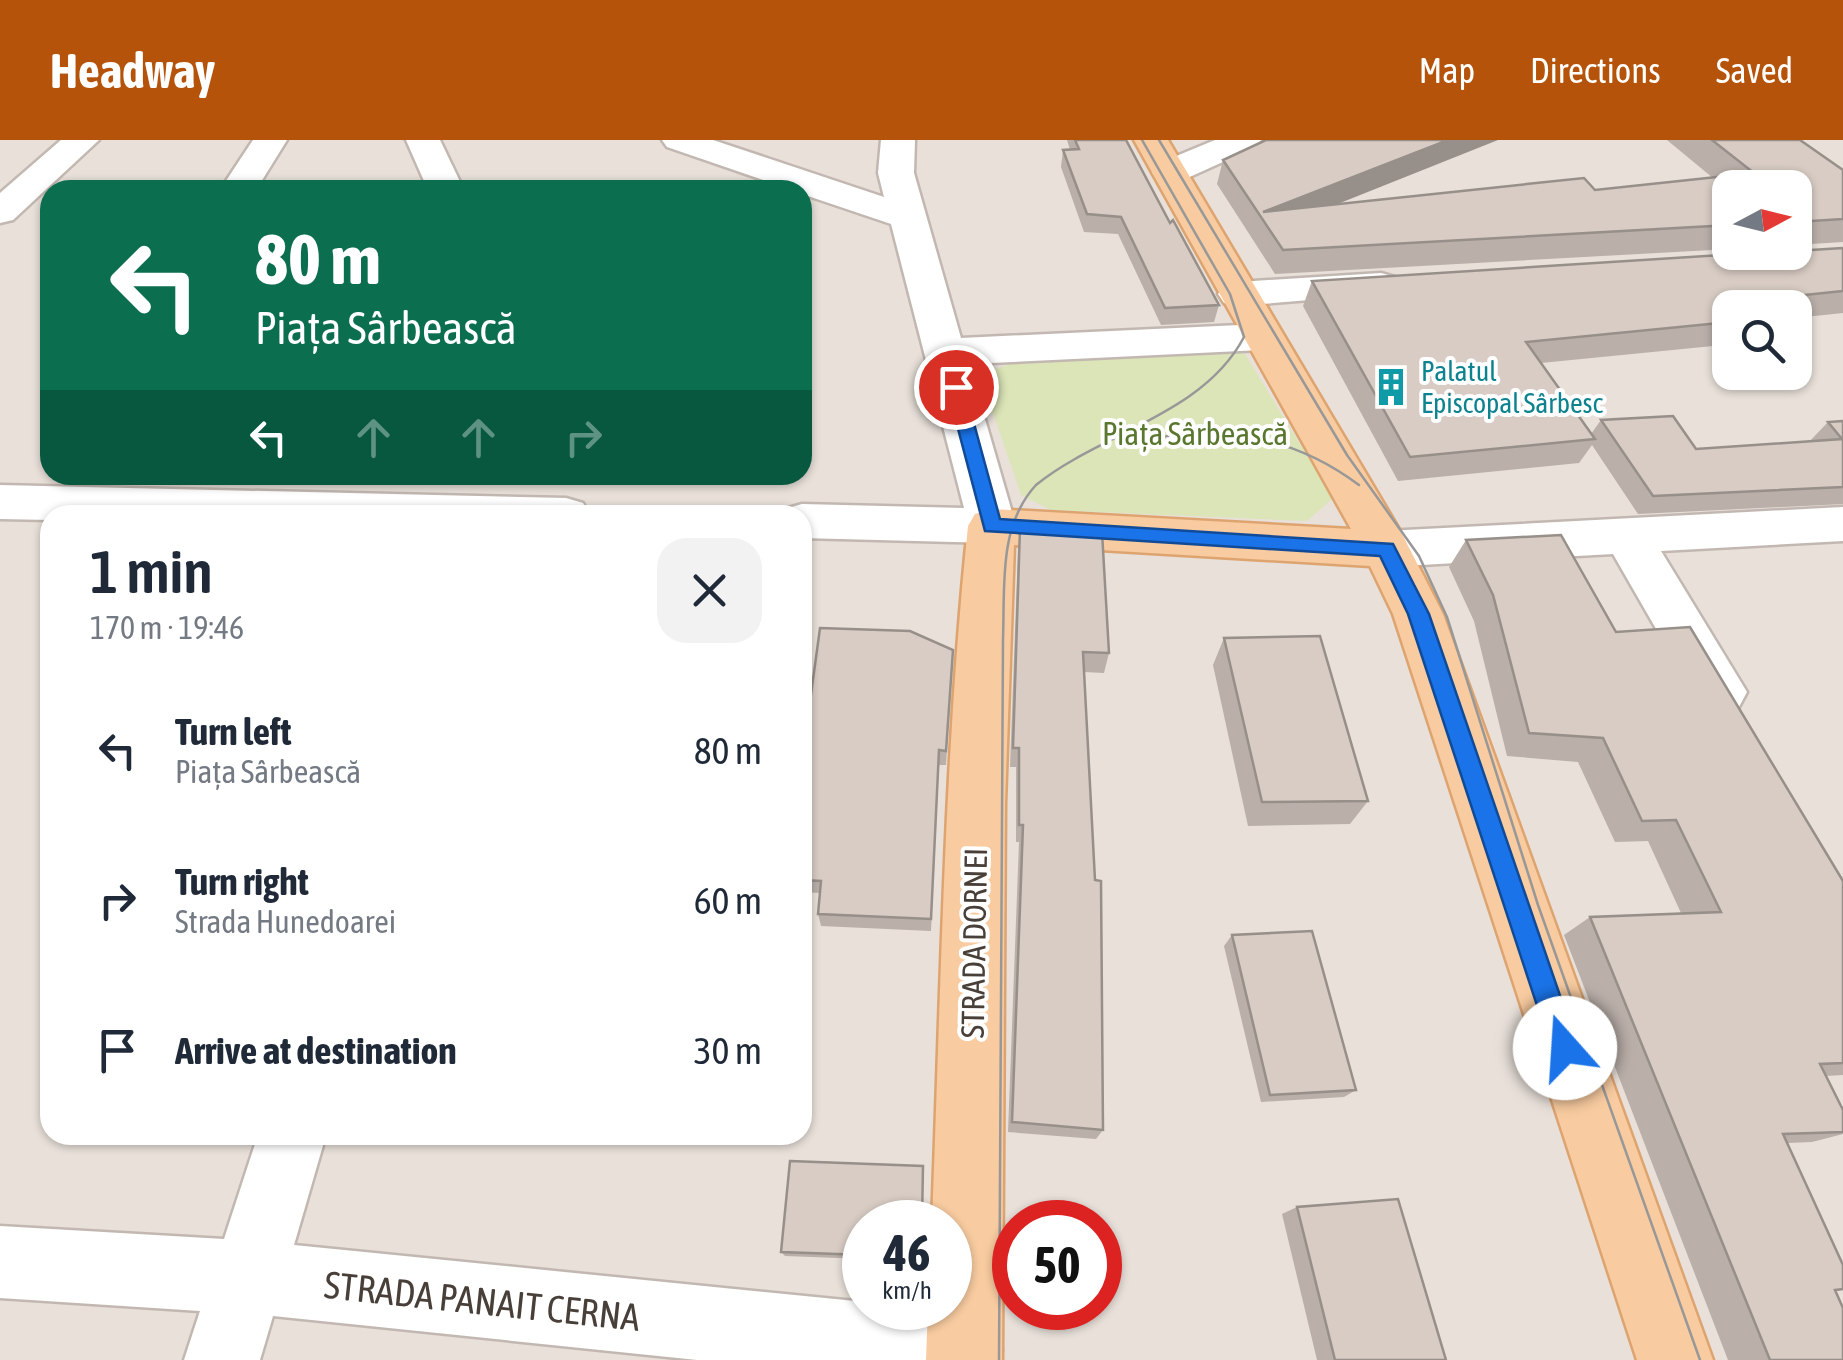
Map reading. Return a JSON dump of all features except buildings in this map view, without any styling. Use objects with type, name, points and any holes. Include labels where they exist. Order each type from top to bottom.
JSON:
[{"type":"main road","points":[[1160,156],[1386,549],[1418,614],[1675,1360]]},
{"type":"main road","points":[[992,526],[1386,549]]},
{"type":"main road","name":"STRADA DORNEI","points":[[964,1355],[977,804],[984,615],[992,526]]},
{"type":"street","points":[[0,212],[82,140]]},
{"type":"street","points":[[244,180],[270,140]]},
{"type":"street","points":[[423,140],[441,180]]},
{"type":"street","points":[[679,140],[797,180]]},
{"type":"street","points":[[812,521],[992,526],[896,173],[898,140]]},
{"type":"street","points":[[1160,156],[1244,140]]},
{"type":"street","points":[[812,185],[907,217]]},
{"type":"street","points":[[1238,294],[1416,283]]},
{"type":"street","points":[[946,352],[1261,337]]},
{"type":"street","points":[[0,542],[26,493],[493,501]]},
{"type":"street","points":[[1386,549],[1843,524]]},
{"type":"street","points":[[1628,536],[1745,734]]},
{"type":"street","points":[[222,1360],[289,1145]]},
{"type":"street","name":"STRADA PANAIT CERNA","points":[[0,1262],[247,1278],[964,1355]]},
{"type":"shaded area","points":[[0,140],[1843,140],[1843,1360],[0,1360]]},
{"type":"green space","name":"Piața Sârbească","points":[[1211,348],[1245,354],[1333,498],[1307,521],[1051,510],[1021,495],[983,383],[993,370],[1016,362]]},
{"type":"tram line","points":[[999,1360],[1003,639],[1009,538],[1024,501],[1036,485],[1203,386],[1226,364],[1244,337],[1230,294],[1142,140]]},
{"type":"tram line","points":[[1159,140],[1347,455],[1419,556],[1447,617],[1538,905],[1700,1360]]},
{"type":"tram line","points":[[1122,443],[1186,435],[1246,437],[1303,452],[1359,485]]},
{"type":"place","name":"Palatul Episcopal Sârbesc","points":[[1391,387]]},
{"type":"route","points":[[956,387],[992,526],[1386,549],[1418,614],[1565,1048]]}]
